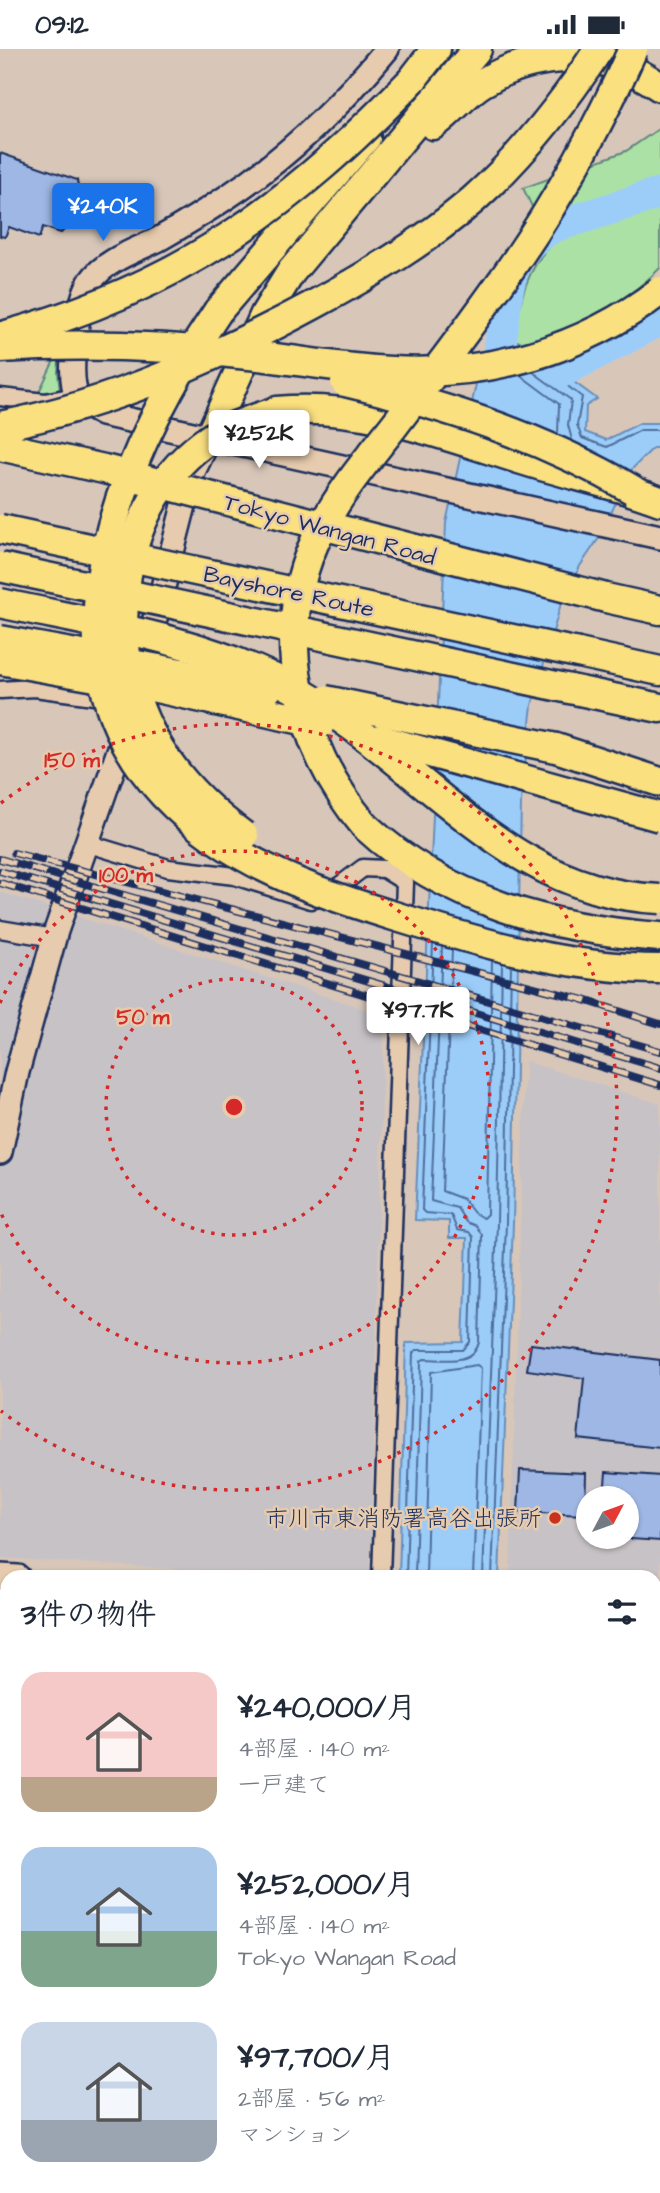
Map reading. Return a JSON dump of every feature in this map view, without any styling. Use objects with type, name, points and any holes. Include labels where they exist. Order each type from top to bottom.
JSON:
[{"type":"highway","points":[[436,49],[342,167],[243,278],[200,338],[165,395],[137,454],[110,527],[101,568],[98,636],[104,678],[118,725],[154,782],[192,821],[238,853],[284,876],[377,911],[474,940],[575,964],[660,969]]},
{"type":"highway","points":[[210,436],[265,314],[315,241],[477,49]]},
{"type":"highway","points":[[0,426],[82,407],[167,376],[294,315],[383,266],[435,230],[511,164],[551,117],[599,49]]},
{"type":"highway","points":[[633,49],[583,151],[507,274],[331,511],[303,574],[293,638],[296,681],[316,753],[345,803],[384,844],[435,878],[499,906],[576,927],[660,937]]},
{"type":"highway","points":[[390,153],[437,122],[481,84],[503,72],[542,59],[609,59],[630,65],[660,87]]},
{"type":"highway","points":[[0,337],[44,325],[127,292],[219,245],[301,186],[341,151],[413,79]]},
{"type":"highway","points":[[0,348],[104,345],[202,351],[390,371],[472,368],[532,356],[576,342],[632,312],[660,291]]},
{"type":"highway","points":[[202,351],[292,369],[438,406],[563,453],[633,490],[660,501]]},
{"type":"highway","points":[[474,940],[376,905],[300,870],[245,837],[188,787],[153,738],[132,687],[124,617],[126,578],[134,544],[153,499],[170,474],[193,453],[229,428],[276,411],[328,409],[382,418],[595,482],[633,490]]},
{"type":"highway","name":"Tokyo Wangan Road","points":[[0,446],[117,473],[408,550],[660,610]]},
{"type":"highway","name":"Bayshore Route","points":[[0,529],[660,670]]},
{"type":"highway","name":"Bayshore Route","points":[[0,567],[660,708]]},
{"type":"highway","points":[[0,603],[176,642],[251,668],[343,718],[500,844],[530,863],[593,891],[660,899]]},
{"type":"highway","points":[[0,640],[191,673],[660,772]]},
{"type":"highway","points":[[0,660],[152,687],[309,721],[660,817]]},
{"type":"highway","points":[[556,748],[660,782]]},
{"type":"street","points":[[387,49],[334,110],[251,181],[190,221],[104,268],[91,280],[85,293],[71,369],[78,395],[88,407],[102,414],[660,537]]},
{"type":"street","points":[[0,397],[46,401],[78,395]]},
{"type":"street","points":[[0,1152],[17,1072],[54,938],[134,701],[192,474],[210,436]]},
{"type":"street","points":[[0,690],[36,688],[134,701]]},
{"type":"street","points":[[86,843],[168,868],[235,876],[311,900],[326,896],[363,868],[384,869],[405,882],[381,1570]]},
{"type":"street","points":[[0,929],[54,938]]},
{"type":"shaded area","points":[[0,892],[384,1015],[370,1570],[194,1570],[0,1558]]},
{"type":"shaded area","points":[[525,1061],[660,1104],[660,1570],[510,1570]]},
{"type":"green space","points":[[660,128],[660,181],[538,219],[523,188],[626,151]]},
{"type":"green space","points":[[660,200],[660,268],[631,293],[571,330],[531,343],[514,344],[518,313],[526,285],[531,272],[548,248],[560,237]]},
{"type":"green space","points":[[61,346],[58,372],[60,393],[37,396]]},
{"type":"water","points":[[518,341],[597,399],[586,406],[585,432],[606,440],[640,423],[660,423],[660,448],[653,448],[632,469],[599,538],[580,566],[560,607],[532,705],[521,801],[513,1223],[499,1570],[399,1570],[406,1343],[463,1342],[467,1238],[449,1238],[449,1221],[415,1220],[446,523],[476,384],[488,349]]},
{"type":"building","points":[[0,153],[77,180],[80,200],[74,219],[61,233],[43,227],[39,238],[9,227],[5,237],[0,236]]},
{"type":"building","points":[[531,1344],[660,1360],[660,1448],[578,1439],[584,1378],[527,1370]]},
{"type":"building","points":[[520,1470],[586,1473],[586,1486],[576,1486],[576,1515],[518,1512]]},
{"type":"building","points":[[606,1472],[660,1476],[660,1541],[639,1540],[639,1486],[605,1486]]},
{"type":"waterway","points":[[500,347],[507,294],[516,263],[537,238],[553,227],[660,193]]},
{"type":"waterway","points":[[561,372],[660,320]]},
{"type":"railway","points":[[14,853],[581,999],[660,1024]]},
{"type":"railway","points":[[0,859],[660,1051]]},
{"type":"railway","points":[[0,871],[660,1068]]},
{"type":"railway","points":[[0,883],[660,1085]]},
{"type":"place","name":"市川市東消防署高谷出張所","points":[[555,1518]]}]
